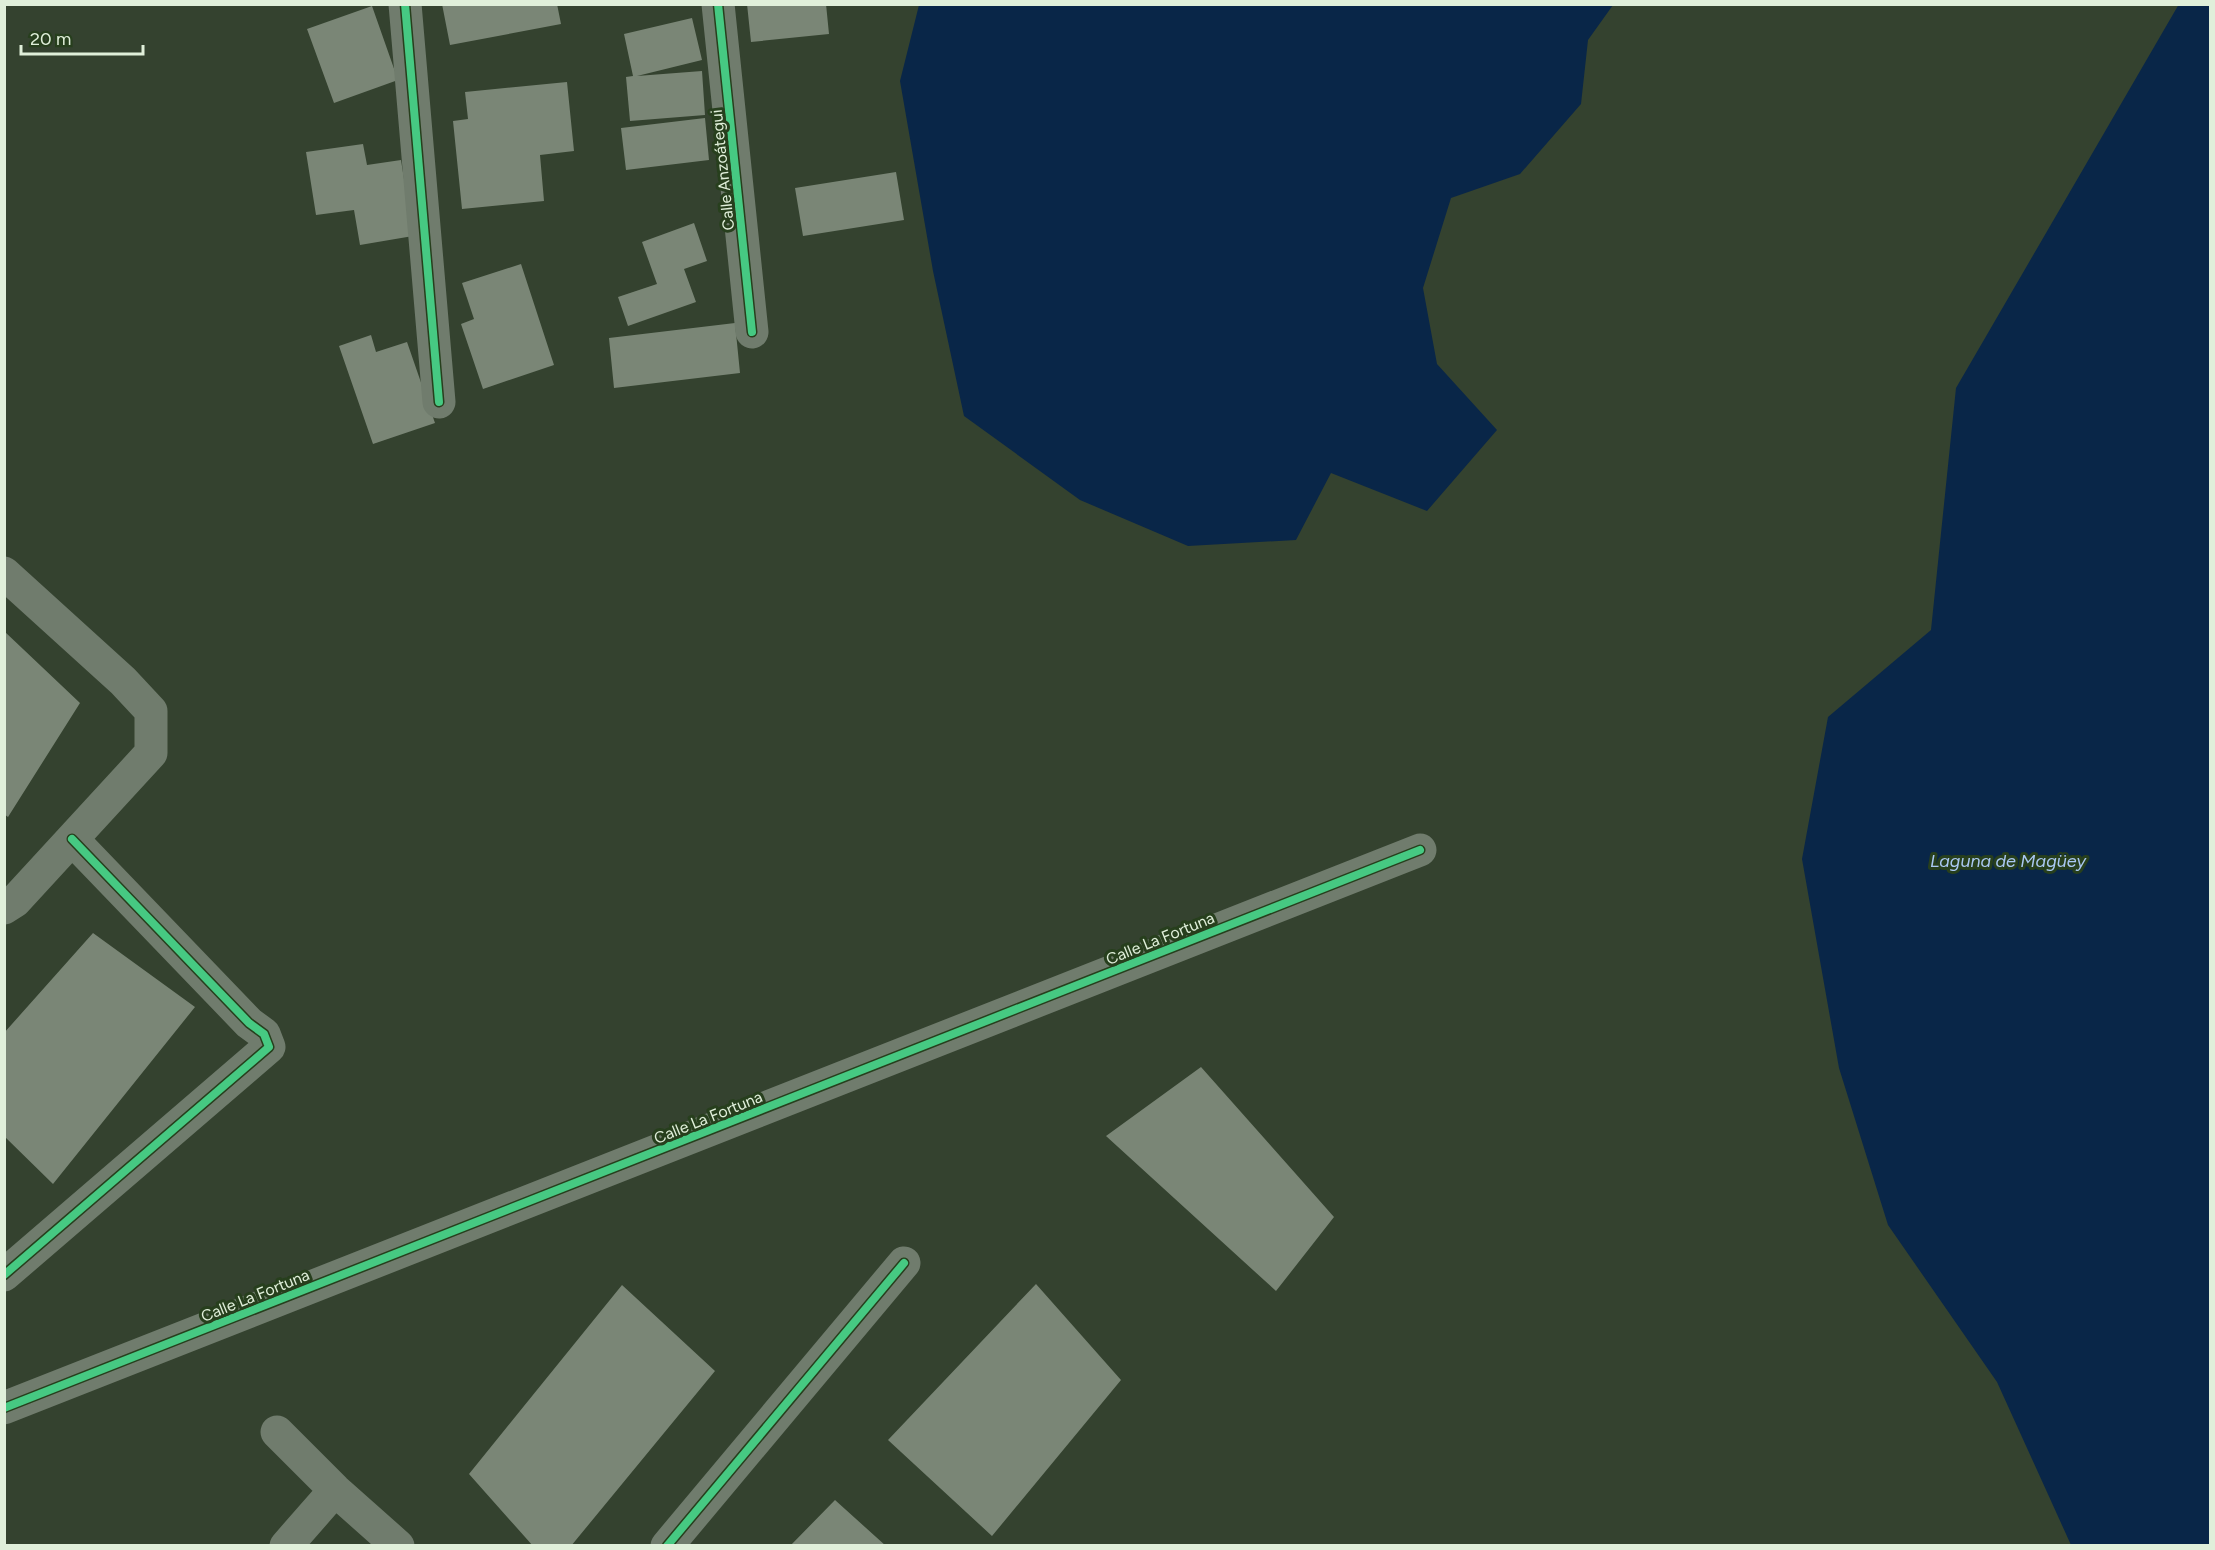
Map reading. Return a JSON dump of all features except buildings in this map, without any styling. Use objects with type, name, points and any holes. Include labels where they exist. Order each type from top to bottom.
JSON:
[{"type":"street","points":[[405,4],[438,402]]},
{"type":"street","name":"Calle Anzoátegui","points":[[718,4],[752,332]]},
{"type":"street","points":[[4,573],[123,681],[151,711],[151,753],[15,901],[4,908]]},
{"type":"street","points":[[6,1272],[269,1047],[264,1034],[249,1023],[72,839]]},
{"type":"street","name":"Calle La Fortuna","points":[[4,1408],[1420,850]]},
{"type":"street","points":[[667,1545],[904,1263]]},
{"type":"street","points":[[277,1432],[334,1490],[398,1545]]},
{"type":"street","points":[[286,1545],[334,1490]]},
{"type":"water","name":"Laguna de Magüey","points":[[2179,4],[2210,5],[2210,1545],[2071,1545],[1997,1382],[1888,1225],[1839,1068],[1802,859],[1828,717],[1931,630],[1956,388]]},
{"type":"water","points":[[919,5],[1613,5],[1588,40],[1581,104],[1520,174],[1451,198],[1423,288],[1437,364],[1497,430],[1427,511],[1331,473],[1296,540],[1188,546],[1080,500],[964,416],[933,271],[900,81]]},
{"type":"cycle path","points":[[405,4],[439,402]]},
{"type":"cycle path","points":[[718,4],[752,332]]},
{"type":"cycle path","points":[[4,1275],[269,1047],[264,1034],[249,1023],[72,839]]},
{"type":"cycle path","points":[[4,1408],[1420,850]]},
{"type":"cycle path","points":[[667,1546],[904,1263]]}]
